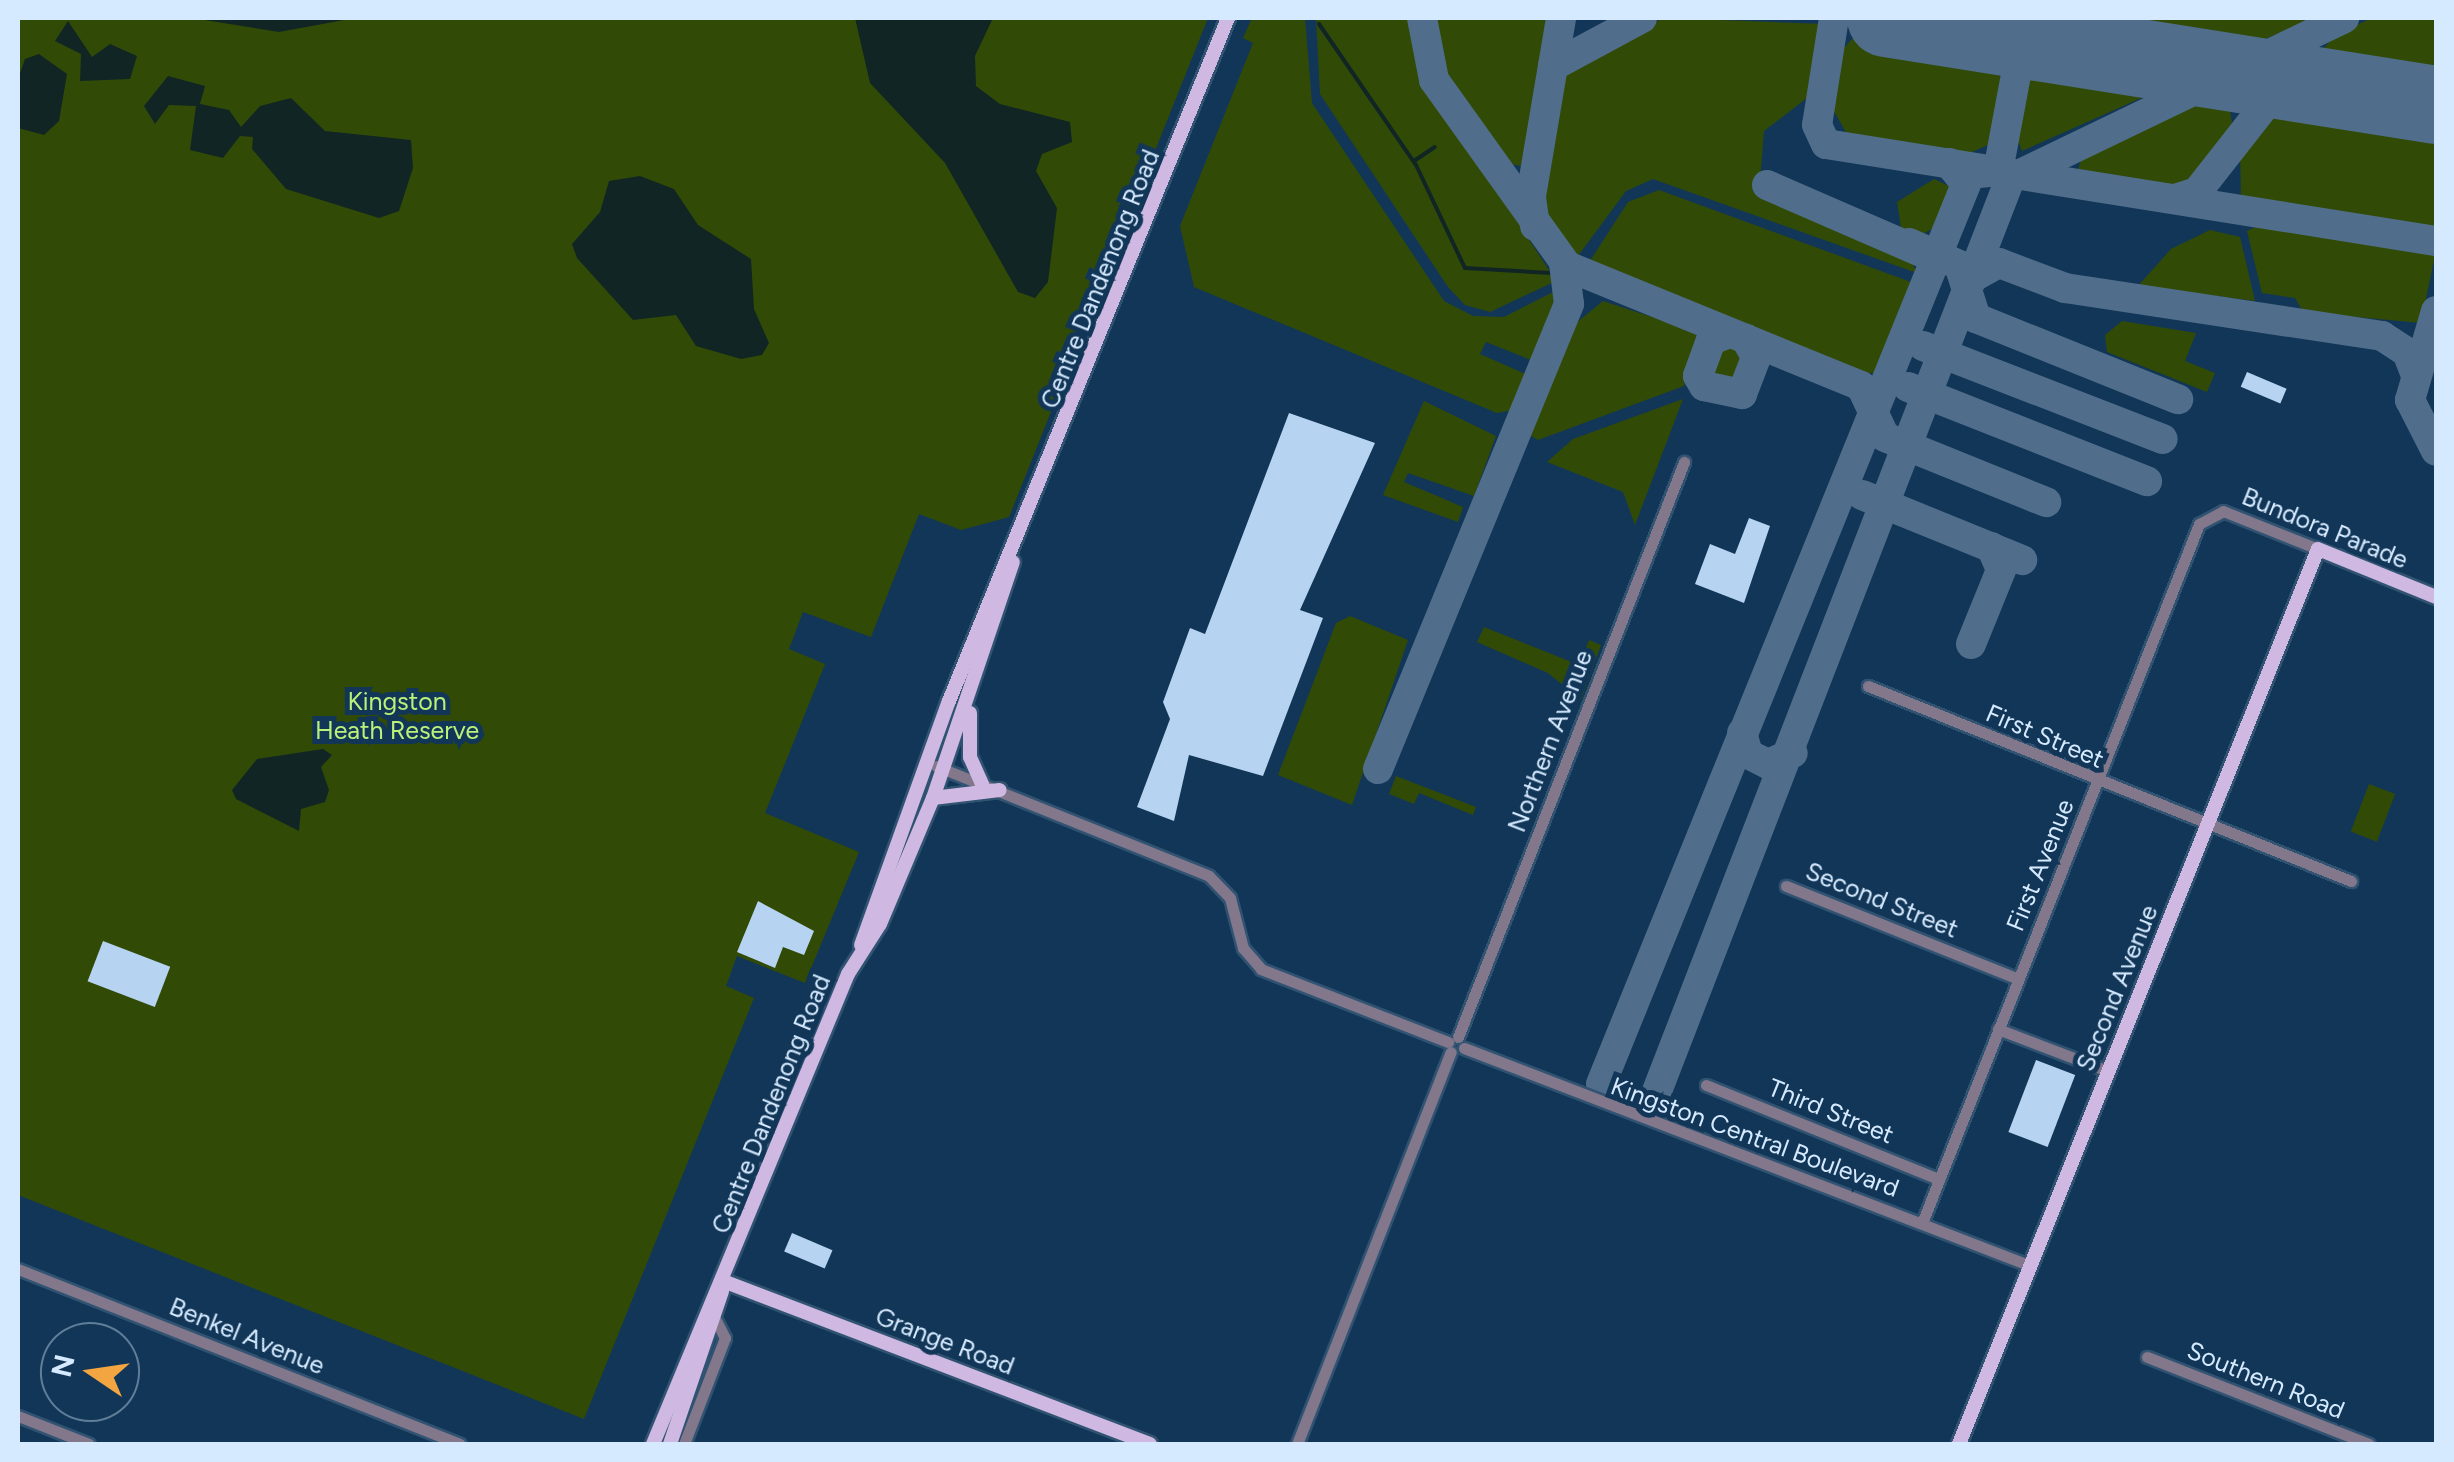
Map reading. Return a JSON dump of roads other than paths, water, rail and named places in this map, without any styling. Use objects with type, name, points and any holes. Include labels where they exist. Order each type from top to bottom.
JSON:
[{"type":"main road","name":"Centre Dandenong Road","points":[[653,1444],[862,945],[927,762],[1014,556],[1228,18]]},
{"type":"main road","name":"Bundora Parade","points":[[2318,549],[2436,597]]},
{"type":"main road","name":"Second Avenue","points":[[1960,1444],[2318,549]]},
{"type":"main road","name":"Centre Dandenong Road","points":[[862,945],[880,924],[971,702],[1014,556]]},
{"type":"main road","points":[[971,702],[970,757],[982,784]]},
{"type":"main road","points":[[933,798],[1000,790]]},
{"type":"main road","name":"Centre Dandenong Road","points":[[670,1444],[716,1320],[723,1281]]},
{"type":"main road","name":"Grange Road","points":[[723,1281],[1150,1444]]},
{"type":"street","name":"Northern Avenue","points":[[1297,1444],[1684,462]]},
{"type":"street","name":"Bundora Parade","points":[[2200,524],[2223,511],[2318,549]]},
{"type":"street","name":"First Avenue","points":[[1922,1223],[2200,524]]},
{"type":"street","name":"First Street","points":[[1868,686],[2097,782],[2351,881]]},
{"type":"street","name":"Kingston Central Boulevard","points":[[927,762],[1214,879],[1230,898],[1244,948],[1267,972],[2031,1266]]},
{"type":"street","name":"Second Street","points":[[1786,886],[2018,980]]},
{"type":"street","points":[[1998,1029],[2108,1071]]},
{"type":"street","name":"Third Street","points":[[1706,1085],[1939,1179]]},
{"type":"street","name":"Benkel Avenue","points":[[18,1270],[460,1444]]},
{"type":"street","name":"Centre Dandenong Road","points":[[684,1444],[722,1348],[716,1320]]},
{"type":"street","name":"Southern Road","points":[[2146,1357],[2369,1444]]},
{"type":"street","points":[[18,1416],[88,1444]]},
{"type":"waterway","points":[[1319,24],[1416,165],[1465,268],[1551,273]]},
{"type":"waterway","points":[[1414,161],[1435,147]]},
{"type":"park label","name":"Kingston Heath Reserve","points":[[397,716]]}]
